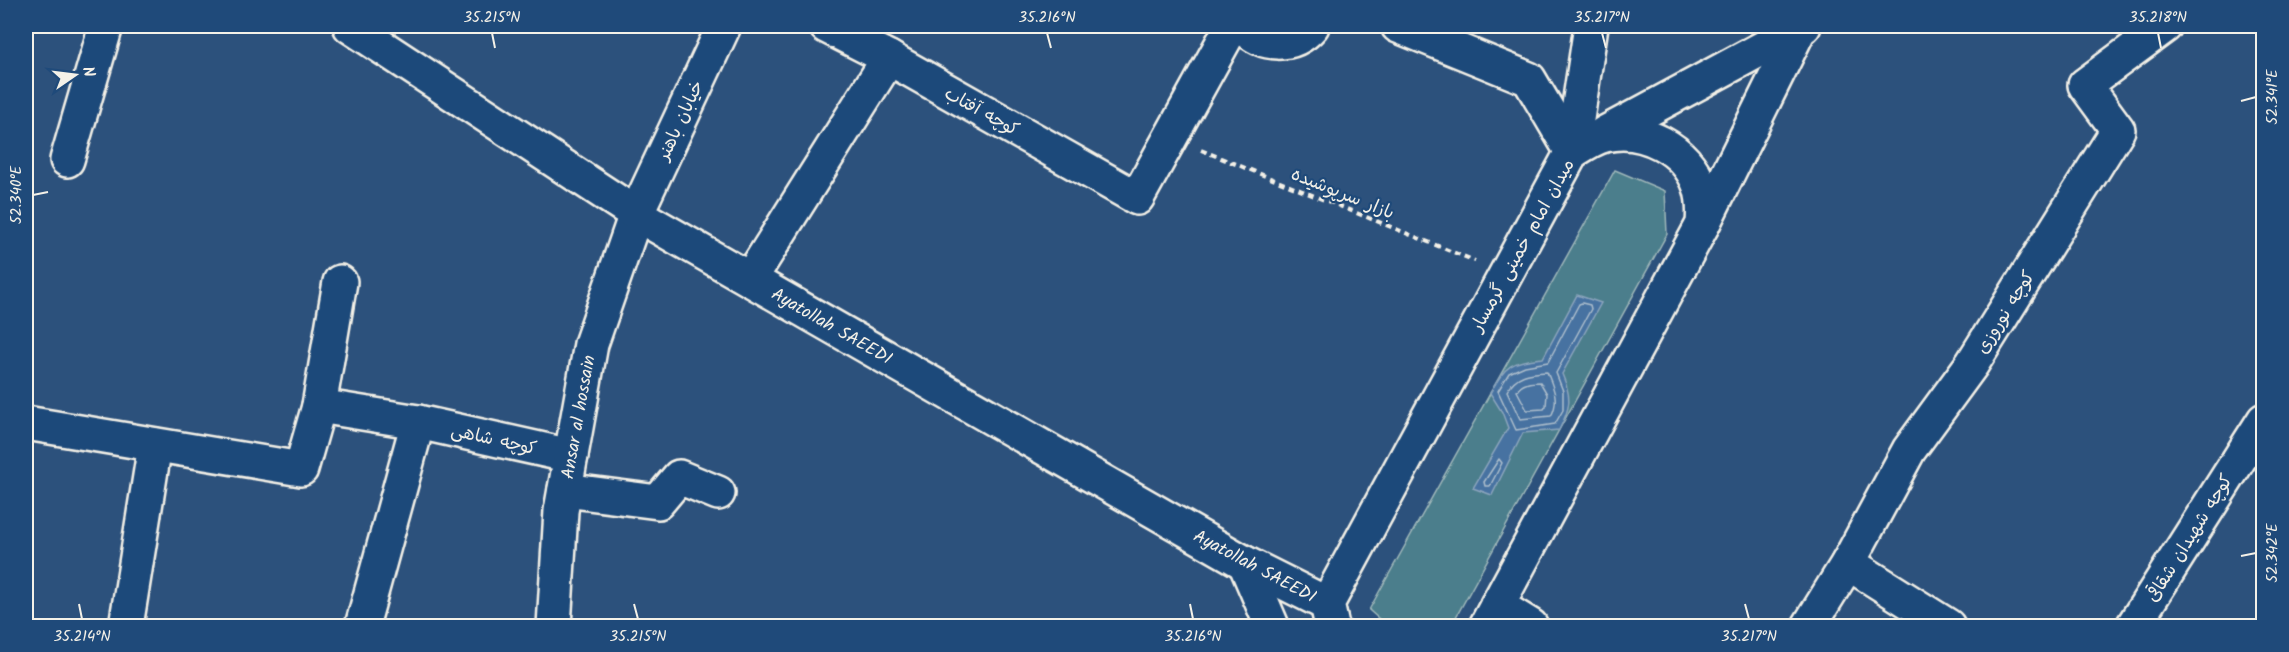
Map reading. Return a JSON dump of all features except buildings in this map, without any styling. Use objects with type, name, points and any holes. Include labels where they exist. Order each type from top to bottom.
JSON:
[{"type":"street","points":[[67,160],[106,26]]},
{"type":"street","name":"Ayatollah SAEEDI","points":[[350,26],[636,214],[1245,563],[1329,615]]},
{"type":"street","name":"خیابان باهنر","points":[[636,214],[724,26]]},
{"type":"street","name":"کوچه آفتاب","points":[[826,26],[889,58],[1137,198],[1170,138]]},
{"type":"street","points":[[1170,138],[1232,26]]},
{"type":"street","points":[[1243,26],[1255,37],[1268,42],[1282,43],[1295,39],[1312,26]]},
{"type":"street","points":[[1398,26],[1529,79],[1580,147]]},
{"type":"street","points":[[1580,147],[1590,26]]},
{"type":"street","name":"کوچه نوروزی","points":[[1809,627],[1848,563],[1909,450],[1972,364],[2118,130],[2085,85],[2165,26]]},
{"type":"street","points":[[1580,147],[1802,27]]},
{"type":"street","points":[[1531,627],[1492,616],[1703,224],[1802,27]]},
{"type":"street","points":[[750,279],[889,58]]},
{"type":"street","name":"میدان امام خمینی گرمسار","points":[[1329,615],[1506,273],[1580,147],[1606,135],[1635,134],[1662,143],[1678,154],[1691,169],[1704,205],[1703,224]]},
{"type":"street","name":"Ansar al hossain","points":[[554,627],[561,511],[591,344],[636,214]]},
{"type":"street","points":[[26,423],[301,469],[319,406],[340,282]]},
{"type":"street","name":"کوچه شاهی","points":[[319,406],[418,422],[571,456]]},
{"type":"street","name":"کوچه شهیدان شقاقی","points":[[2133,627],[2264,420]]},
{"type":"street","points":[[362,627],[418,422]]},
{"type":"street","points":[[126,627],[155,445]]},
{"type":"street","points":[[565,490],[657,502],[679,477],[718,493]]},
{"type":"street","points":[[1245,563],[1272,627]]},
{"type":"street","points":[[1848,563],[1948,627]]},
{"type":"path","name":"بازار سرپوشیده","points":[[1170,138],[1506,273]]},
{"type":"green space","points":[[1615,170],[1665,191],[1667,234],[1451,626],[1387,626],[1369,610]]},
{"type":"water","points":[[1577,295],[1601,303],[1562,374],[1569,402],[1559,430],[1523,433],[1492,495],[1473,488],[1508,428],[1502,412],[1490,393],[1511,366],[1523,361],[1543,358]]}]
